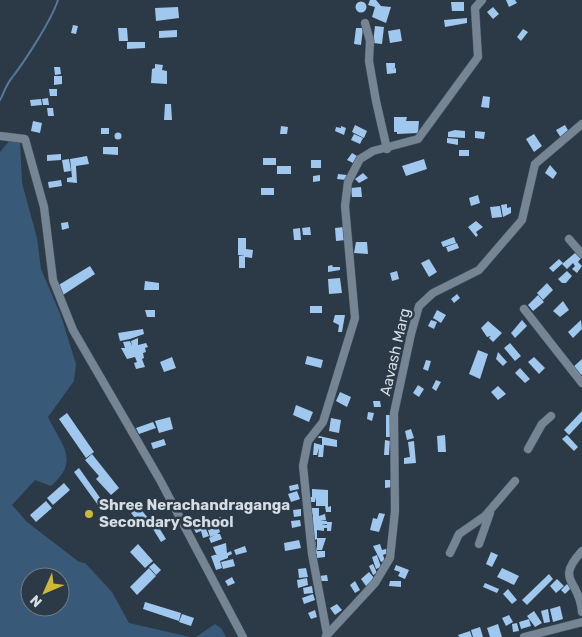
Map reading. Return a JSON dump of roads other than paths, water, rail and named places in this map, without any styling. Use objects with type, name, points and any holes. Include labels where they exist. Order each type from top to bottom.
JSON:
[{"type":"street","points":[[326,636],[312,554],[303,466],[308,441],[323,422],[355,318],[345,206],[348,182],[360,159],[373,152],[418,139],[478,57],[475,8],[482,0]]},
{"type":"street","points":[[365,23],[370,41],[369,61],[387,149]]},
{"type":"street","name":"Aavash Marg","points":[[326,636],[374,583],[390,558],[395,511],[394,413],[419,306],[433,293],[479,270],[522,220],[535,164],[582,124]]},
{"type":"street","points":[[0,136],[25,140],[44,207],[53,280],[73,330],[160,480],[243,637]]},
{"type":"street","points":[[569,240],[582,254]]},
{"type":"street","points":[[524,309],[582,384]]},
{"type":"street","points":[[528,450],[542,424],[551,416]]},
{"type":"street","points":[[450,553],[459,534],[476,524],[491,510],[515,481]]},
{"type":"street","points":[[478,544],[491,510]]},
{"type":"street","points":[[582,551],[569,565],[568,574],[578,592],[582,612]]},
{"type":"street","points":[[524,637],[582,622]]},
{"type":"waterway","points":[[0,100],[9,81],[44,29],[58,0]]},
{"type":"place","name":"Shree Nerachandraganga Secondary School","points":[[89,514]]}]
